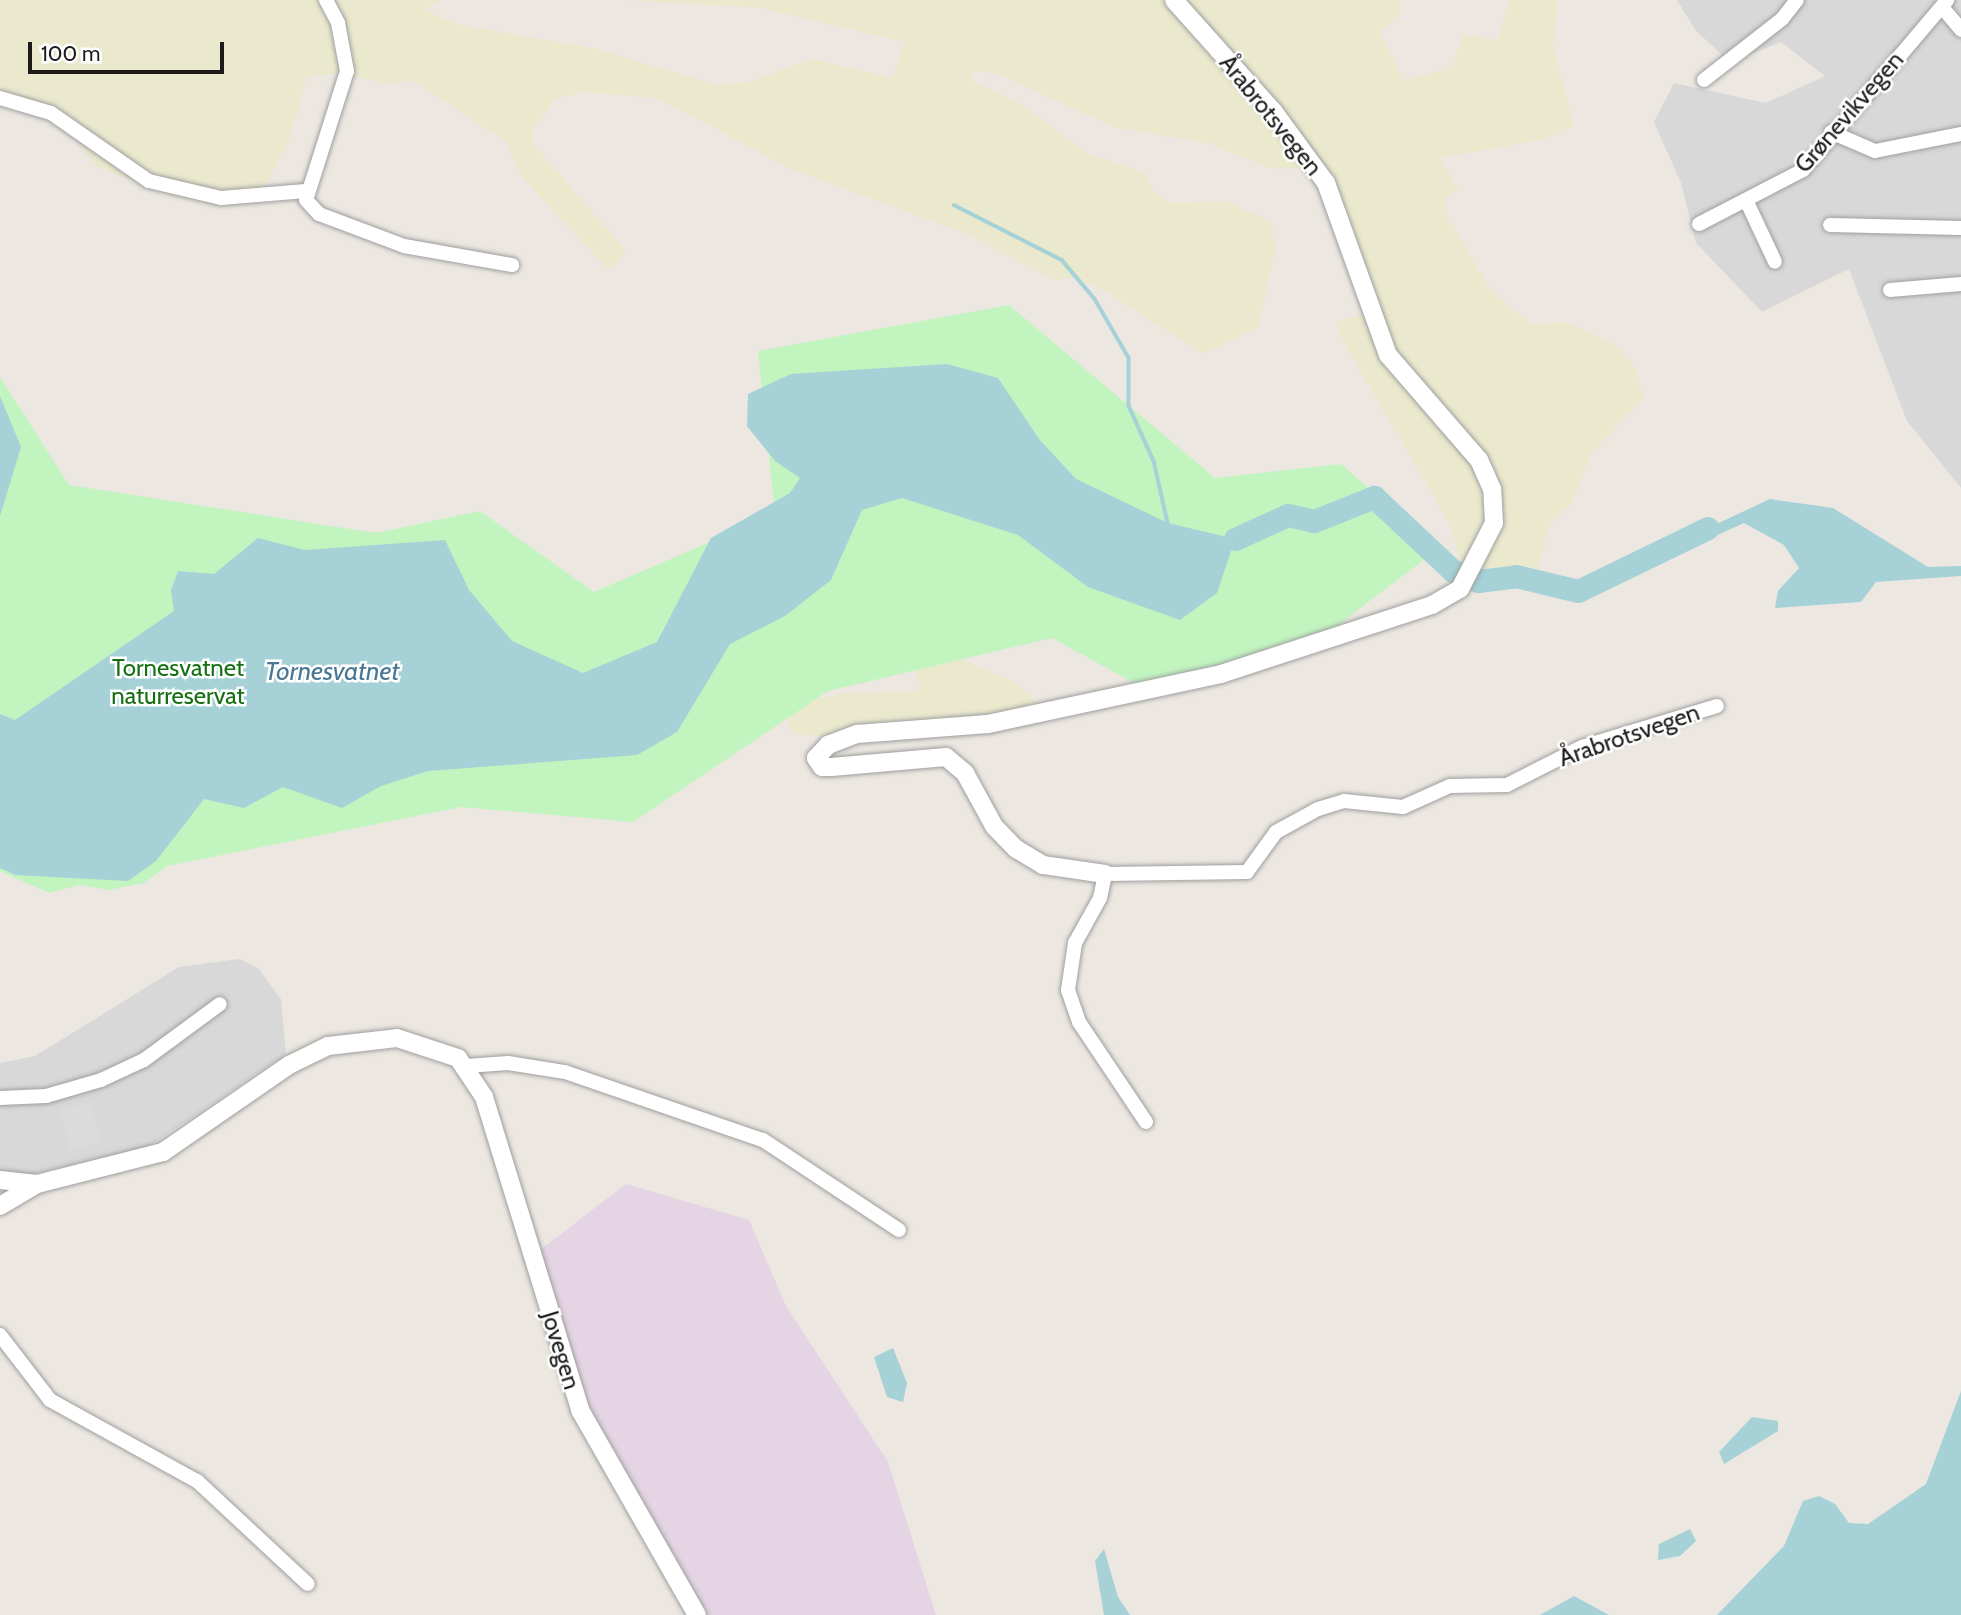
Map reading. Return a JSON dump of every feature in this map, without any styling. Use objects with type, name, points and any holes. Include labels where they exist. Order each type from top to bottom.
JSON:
[{"type":"street","points":[[306,191],[341,104],[347,71],[338,23],[326,0]]},
{"type":"street","name":"Årabrotsvegen","points":[[1174,0],[1304,149],[1343,220],[1388,355],[1487,473],[1494,523],[1474,570],[1460,589],[1432,605],[1221,674],[988,724],[857,734],[828,745],[816,758],[822,767],[946,757],[965,773],[994,826],[1016,849],[1043,865],[1105,874],[1247,872],[1276,832],[1318,809],[1344,801],[1403,807],[1450,786],[1507,785],[1582,747],[1717,706]]},
{"type":"street","points":[[1704,80],[1782,19],[1797,0]]},
{"type":"street","points":[[1944,3],[1961,30]]},
{"type":"street","name":"Grønevikvegen","points":[[1699,224],[1803,170],[1831,132],[1944,3]]},
{"type":"street","points":[[0,98],[51,113],[77,136],[149,181],[221,198],[306,191]]},
{"type":"street","points":[[1831,132],[1875,151],[1961,134]]},
{"type":"street","points":[[306,191],[319,214],[393,242],[512,265]]},
{"type":"street","points":[[1746,201],[1775,262]]},
{"type":"street","points":[[1830,225],[1961,228]]},
{"type":"street","points":[[1890,290],[1961,284]]},
{"type":"street","points":[[1105,874],[1100,898],[1075,943],[1068,990],[1079,1022],[1146,1122]]},
{"type":"street","points":[[0,1098],[46,1096],[101,1080],[144,1060],[220,1004]]},
{"type":"street","name":"Jovegen","points":[[0,1206],[37,1184],[163,1152],[289,1065],[328,1046],[397,1038],[443,1049],[467,1066],[484,1097],[580,1410],[697,1615]]},
{"type":"street","points":[[467,1066],[508,1063],[565,1072],[763,1140],[899,1230]]},
{"type":"street","name":"Jovegen","points":[[0,1180],[37,1184]]},
{"type":"street","points":[[0,1335],[51,1401],[197,1481],[308,1584]]},
{"type":"shaded area","points":[[1677,0],[1961,0],[1961,488],[1907,421],[1849,269],[1762,312],[1696,243],[1681,183],[1654,122],[1674,83],[1766,103],[1825,76],[1781,42],[1730,62],[1696,31]]},
{"type":"shaded area","points":[[239,959],[258,968],[281,999],[286,1054],[148,1147],[28,1175],[0,1175],[0,1063],[35,1056],[179,967]]},
{"type":"shaded area","points":[[91,1102],[101,1142],[70,1150],[60,1110]]},
{"type":"shaded area","points":[[626,1184],[749,1220],[786,1306],[888,1462],[936,1615],[697,1615],[593,1443],[536,1253]]},
{"type":"green space","points":[[0,0],[441,0],[424,9],[455,24],[597,49],[717,85],[746,83],[812,59],[892,78],[905,42],[760,8],[623,0],[1399,0],[1400,13],[1380,32],[1404,80],[1452,68],[1463,34],[1497,40],[1509,0],[1558,0],[1553,47],[1574,125],[1545,139],[1440,158],[1459,190],[1446,197],[1447,215],[1487,284],[1512,310],[1534,325],[1566,322],[1613,343],[1636,368],[1643,398],[1591,454],[1573,502],[1550,524],[1535,580],[1510,575],[1484,581],[1462,571],[1450,524],[1338,333],[1337,321],[1370,314],[1350,224],[1338,190],[1320,169],[1269,168],[1211,144],[1114,127],[998,74],[972,70],[973,82],[1018,102],[1088,154],[1145,173],[1154,192],[1171,203],[1225,201],[1270,221],[1276,247],[1258,327],[1203,354],[1102,289],[1073,278],[1054,280],[964,233],[791,169],[658,98],[584,92],[555,99],[532,131],[535,146],[626,251],[610,271],[520,175],[506,142],[414,81],[388,84],[339,73],[307,77],[289,142],[262,192],[210,201],[177,197],[96,167],[65,121],[0,99]]},
{"type":"green space","name":"Tornesvatnet naturreservat","points":[[1009,305],[1215,478],[1341,464],[1438,549],[1321,638],[1227,670],[1134,683],[1052,638],[828,691],[633,822],[461,807],[167,866],[144,883],[109,890],[80,885],[49,893],[0,871],[0,377],[69,485],[376,533],[480,511],[594,592],[775,514],[758,351]]},
{"type":"green space","points":[[960,658],[1014,682],[1040,705],[1030,712],[829,737],[793,734],[786,714],[813,701],[839,693],[911,692],[921,687],[910,663]]},
{"type":"water","name":"Tornesvatnet","points":[[947,364],[998,378],[1039,439],[1076,479],[1168,523],[1235,539],[1217,593],[1180,620],[1088,587],[1018,535],[902,498],[862,510],[831,580],[785,616],[730,644],[677,732],[637,755],[428,771],[381,786],[342,808],[283,787],[244,808],[204,799],[156,861],[128,881],[15,875],[0,868],[0,714],[15,720],[174,611],[171,590],[178,571],[214,574],[258,538],[305,550],[445,540],[469,590],[512,641],[583,673],[657,642],[711,538],[790,493],[800,478],[775,461],[747,426],[748,394],[791,374]]},
{"type":"water","points":[[0,396],[21,447],[0,516]]},
{"type":"water","points":[[1770,499],[1833,508],[1928,567],[1961,566],[1961,576],[1876,582],[1861,602],[1775,608],[1778,591],[1799,568],[1784,545],[1744,523],[1713,537],[1708,528]]},
{"type":"water","points":[[893,1348],[907,1383],[903,1402],[887,1397],[874,1357]]},
{"type":"water","points":[[1961,1391],[1961,1615],[1717,1615],[1784,1546],[1803,1501],[1819,1496],[1835,1504],[1849,1523],[1868,1524],[1926,1484]]},
{"type":"water","points":[[1752,1417],[1778,1421],[1778,1431],[1724,1464],[1719,1452]]},
{"type":"water","points":[[1690,1529],[1696,1541],[1680,1556],[1658,1560],[1659,1544]]},
{"type":"water","points":[[1104,1549],[1118,1597],[1130,1615],[1104,1615],[1095,1561]]},
{"type":"water","points":[[1574,1596],[1609,1615],[1540,1615]]},
{"type":"waterway","points":[[954,205],[1062,260],[1095,299],[1129,358],[1129,406],[1154,461],[1168,523]]},
{"type":"waterway","points":[[1235,539],[1288,515],[1314,521],[1374,497],[1453,571],[1478,581],[1516,576],[1578,591],[1708,528]]}]
